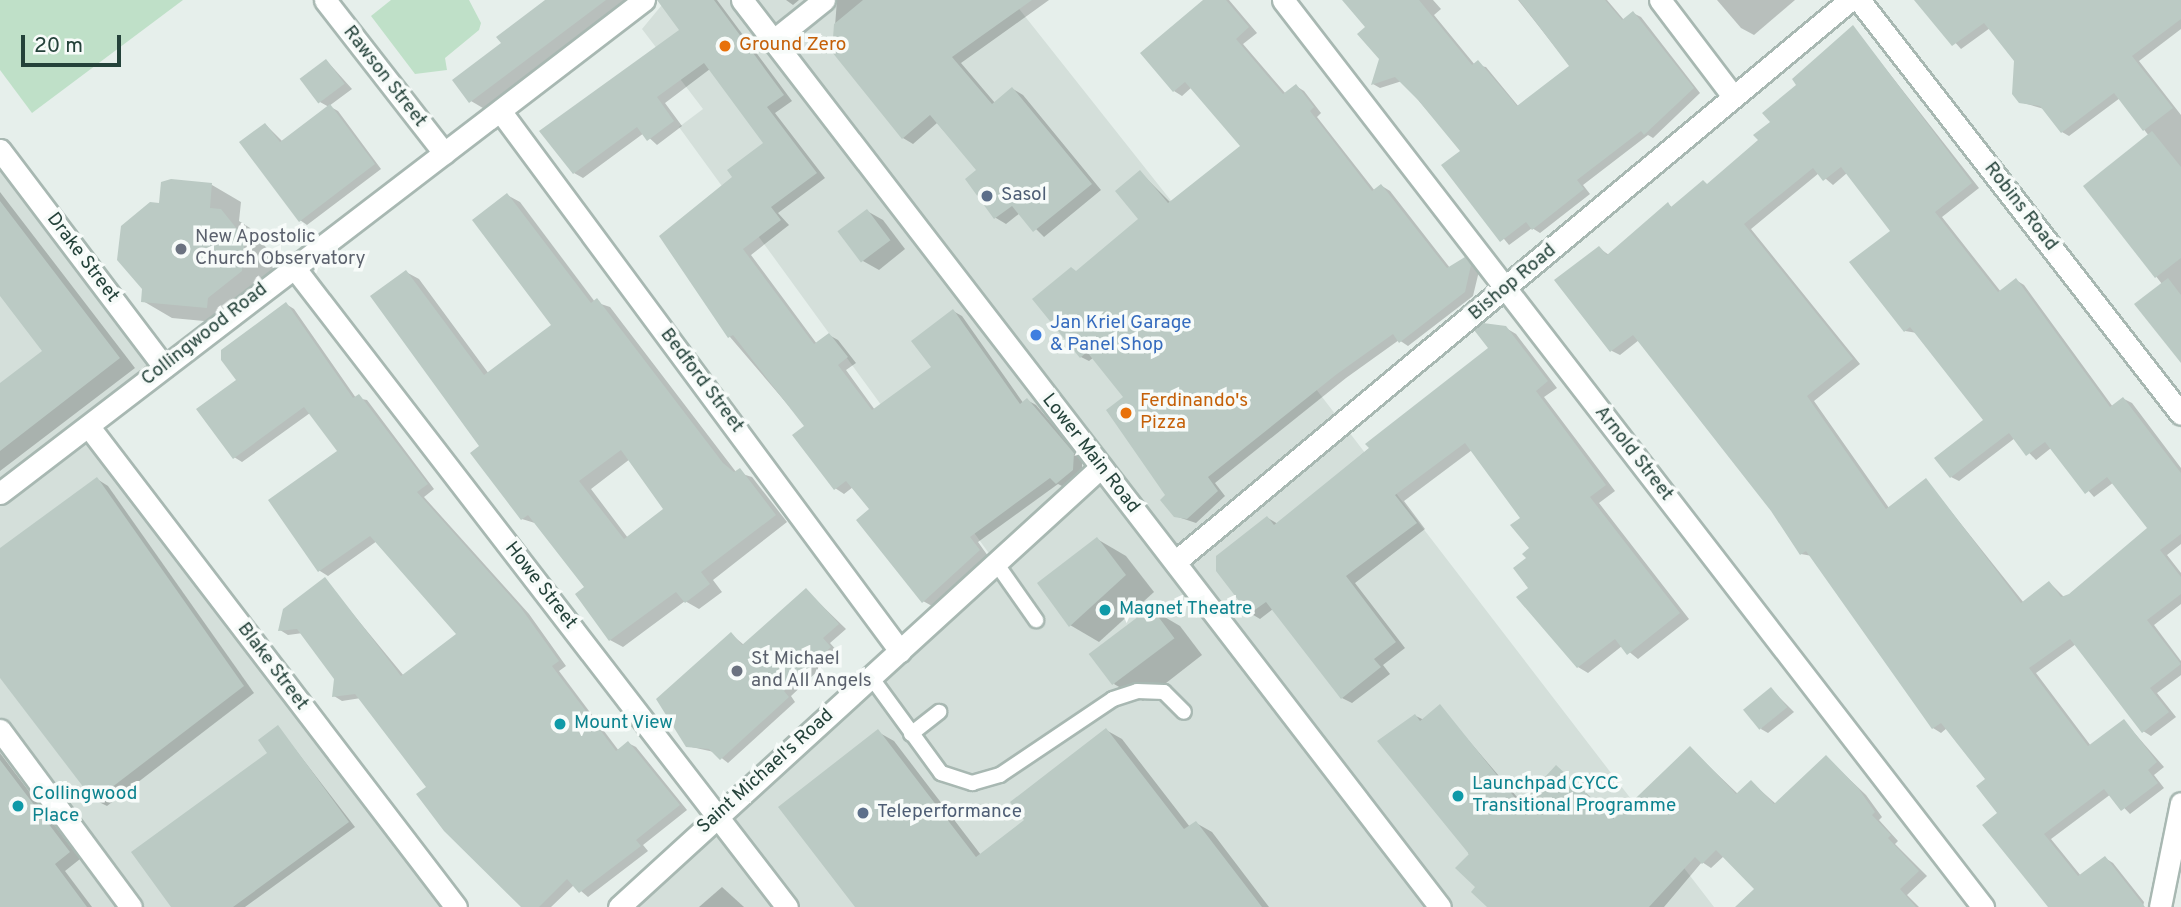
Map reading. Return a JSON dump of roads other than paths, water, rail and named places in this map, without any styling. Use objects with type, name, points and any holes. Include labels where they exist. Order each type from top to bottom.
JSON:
[{"type":"street","name":"Rawson Street","points":[[325,0],[444,153]]},
{"type":"street","name":"Collingwood Road","points":[[0,494],[293,266],[500,113],[645,0]]},
{"type":"street","name":"Lower Main Road","points":[[742,0],[1440,907]]},
{"type":"street","points":[[774,40],[824,0]]},
{"type":"street","name":"Arnold Street","points":[[1283,0],[1983,907]]},
{"type":"street","points":[[1660,0],[1732,95]]},
{"type":"street","name":"Bishop Road","points":[[1175,562],[1506,290],[1732,95],[1850,0]]},
{"type":"street","name":"Robins Road","points":[[1859,0],[2181,414]]},
{"type":"street","name":"Bedford Street","points":[[500,113],[900,651]]},
{"type":"street","name":"Drake Street","points":[[0,150],[164,367]]},
{"type":"street","name":"Howe Street","points":[[293,266],[787,907]]},
{"type":"street","name":"Blake Street","points":[[89,427],[456,907]]},
{"type":"street","name":"Saint Michael's Road","points":[[619,907],[1100,468]]},
{"type":"street","points":[[0,730],[131,907]]},
{"type":"street","points":[[2160,907],[2181,803]]},
{"type":"lane","points":[[996,563],[1036,620]]},
{"type":"lane","points":[[871,677],[941,773],[972,783],[1000,775],[1082,715],[1113,699],[1137,691],[1164,692],[1184,712]]},
{"type":"lane","points":[[911,734],[939,712]]},
{"type":"place","name":"Ground Zero","points":[[725,46]]},
{"type":"place","name":"Sasol","points":[[987,196]]},
{"type":"place","name":"New Apostolic Church Observatory","points":[[181,249]]},
{"type":"place","name":"Jan Kriel Garage & Panel Shop","points":[[1036,335]]},
{"type":"place","name":"Ferdinando's Pizza","points":[[1126,413]]},
{"type":"place","name":"Magnet Theatre","points":[[1105,610]]},
{"type":"place","name":"St Michael and All Angels","points":[[737,671]]},
{"type":"place","name":"Mount View","points":[[560,724]]},
{"type":"place","name":"Launchpad CYCC Transitional Programme","points":[[1458,796]]},
{"type":"place","name":"Collingwood Place","points":[[18,806]]},
{"type":"place","name":"Teleperformance","points":[[863,813]]}]
